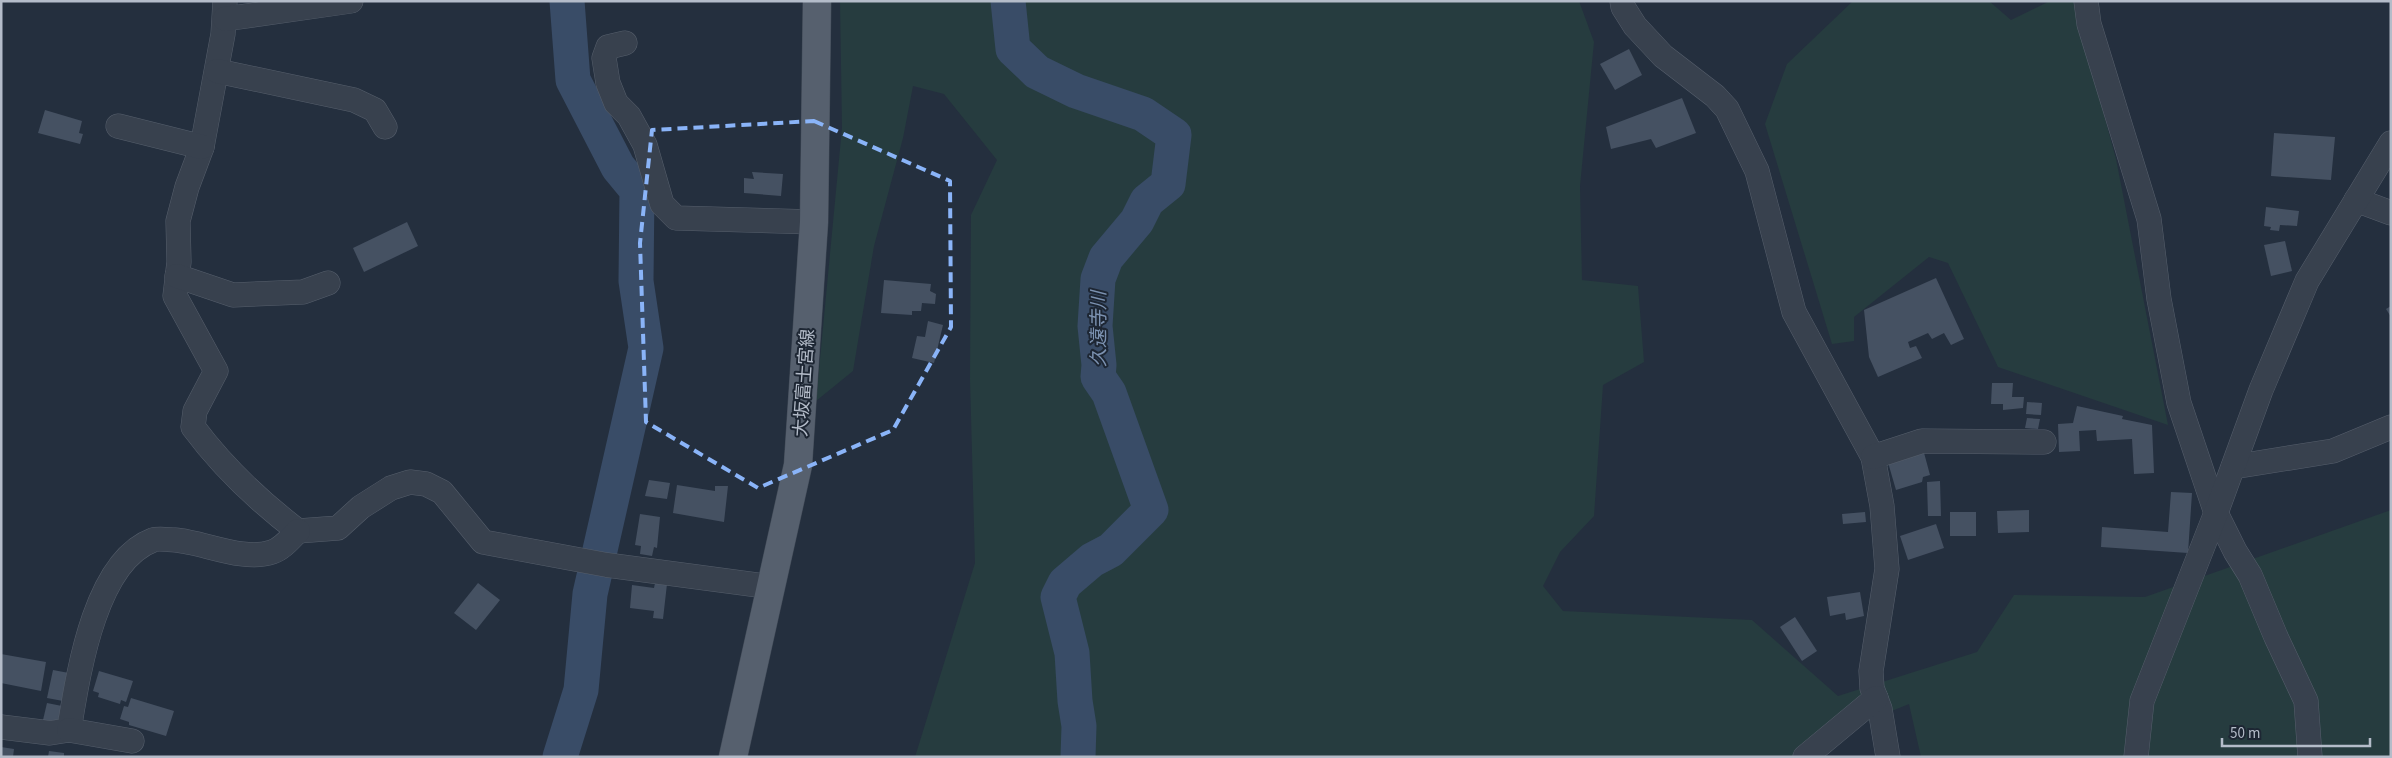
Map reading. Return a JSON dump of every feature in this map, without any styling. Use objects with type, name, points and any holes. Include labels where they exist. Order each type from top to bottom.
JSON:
[{"type":"main road","name":"大坂富士宮線","points":[[732,757],[772,587],[798,465],[814,222],[817,1]]},
{"type":"street","points":[[298,530],[281,517],[210,450],[193,428],[195,411],[216,371],[176,296],[178,221],[187,187],[202,147],[217,71],[225,10],[352,1]]},
{"type":"street","points":[[1622,1],[1623,7],[1635,26],[1663,56],[1715,96],[1732,117],[1757,171],[1794,312],[1872,457],[1882,506],[1886,569],[1871,671],[1872,688],[1876,698],[1888,757]]},
{"type":"street","points":[[2086,1],[2089,24],[2149,219],[2159,299],[2179,403],[2216,513],[2235,551],[2250,575],[2306,701],[2310,757]]},
{"type":"street","points":[[625,43],[608,47],[604,58],[608,83],[616,104],[629,116],[645,145],[662,204],[676,218],[814,222]]},
{"type":"street","points":[[217,71],[354,100],[375,110],[385,127]]},
{"type":"street","points":[[118,126],[202,147]]},
{"type":"street","points":[[2136,757],[2142,701],[2216,513],[2261,390],[2307,281],[2391,143]]},
{"type":"street","points":[[2356,200],[2391,214]]},
{"type":"street","points":[[177,276],[232,295],[302,292],[328,283]]},
{"type":"street","points":[[2233,467],[2333,451],[2391,427]]},
{"type":"street","points":[[1872,457],[1922,441],[2044,442]]},
{"type":"street","points":[[69,730],[79,665],[101,596],[129,554],[154,539],[182,540],[221,550],[257,554],[273,552],[298,530],[338,528],[361,508],[391,488],[410,482],[426,484],[442,492],[484,542],[607,565],[772,587]]},
{"type":"street","points":[[1805,757],[1876,698]]},
{"type":"street","points":[[1,727],[50,733],[69,730],[132,741]]},
{"type":"highlighted area","points":[[814,121],[950,181],[951,327],[893,430],[758,488],[646,422],[640,243],[652,130]]},
{"type":"green space","points":[[840,1],[1579,1],[1594,42],[1580,186],[1582,280],[1638,286],[1644,362],[1603,385],[1594,516],[1560,552],[1543,586],[1563,611],[1752,620],[1838,696],[1977,652],[2014,595],[2145,597],[2391,510],[2391,757],[1921,757],[1909,704],[1835,734],[1794,757],[915,757],[975,563],[970,379],[971,215],[997,160],[944,94],[913,86],[903,138],[874,246],[853,371],[816,401],[842,128]]},
{"type":"green space","points":[[1853,1],[1989,1],[2011,20],[2050,1],[2073,1],[2116,159],[2168,425],[1998,367],[1948,263],[1929,257],[1854,317],[1854,341],[1832,344],[1765,124],[1787,64]]},
{"type":"building","points":[[1629,49],[1642,75],[1615,90],[1600,64]]},
{"type":"building","points":[[1682,98],[1696,133],[1656,148],[1651,139],[1611,149],[1606,127]]},
{"type":"building","points":[[45,110],[82,121],[79,133],[83,134],[80,144],[38,133]]},
{"type":"building","points":[[2274,133],[2335,137],[2331,180],[2271,176]]},
{"type":"building","points":[[752,172],[783,174],[781,196],[744,193],[744,178],[754,179]]},
{"type":"building","points":[[2266,207],[2299,211],[2297,226],[2280,225],[2279,231],[2270,230],[2271,227],[2264,226]]},
{"type":"building","points":[[407,222],[418,246],[364,272],[353,248]]},
{"type":"building","points":[[2285,241],[2292,271],[2271,276],[2264,245]]},
{"type":"building","points":[[1936,278],[1964,339],[1951,345],[1944,333],[1932,339],[1928,333],[1908,342],[1910,348],[1916,346],[1922,358],[1878,377],[1869,357],[1864,310]]},
{"type":"building","points":[[884,280],[931,284],[930,291],[936,294],[935,304],[922,303],[921,311],[912,311],[912,315],[881,313]]},
{"type":"building","points":[[2391,306],[2391,317],[2386,309]]},
{"type":"building","points":[[928,321],[943,325],[934,363],[912,358],[917,336],[925,337]]},
{"type":"building","points":[[1992,383],[2013,383],[2012,397],[2024,397],[2023,408],[2003,410],[2003,404],[1991,404]]},
{"type":"building","points":[[2027,402],[2042,403],[2041,415],[2026,414]]},
{"type":"building","points":[[2077,406],[2123,416],[2122,419],[2152,425],[2154,473],[2134,474],[2132,439],[2097,441],[2096,430],[2079,431],[2080,451],[2059,452],[2058,424],[2073,423]]},
{"type":"building","points":[[2027,418],[2040,419],[2038,429],[2025,428]]},
{"type":"building","points":[[1923,449],[1930,475],[1923,477],[1922,482],[1896,490],[1887,459]]},
{"type":"building","points":[[649,480],[670,483],[667,499],[645,496]]},
{"type":"building","points":[[1940,481],[1941,516],[1928,516],[1927,482]]},
{"type":"building","points":[[677,485],[715,491],[715,486],[728,486],[724,522],[673,513]]},
{"type":"building","points":[[2171,492],[2192,493],[2188,553],[2101,547],[2102,527],[2168,532]]},
{"type":"building","points":[[2029,510],[2029,532],[1998,533],[1997,511]]},
{"type":"building","points":[[1865,512],[1866,522],[1843,524],[1842,514]]},
{"type":"building","points":[[1950,512],[1976,512],[1976,536],[1950,536]]},
{"type":"building","points":[[640,514],[660,517],[657,548],[654,547],[652,556],[640,554],[641,546],[635,545]]},
{"type":"building","points":[[1936,524],[1944,548],[1908,560],[1900,536]]},
{"type":"building","points":[[478,583],[500,600],[476,630],[454,613]]},
{"type":"building","points":[[655,583],[667,584],[663,619],[653,618],[654,611],[630,608],[632,585],[654,588]]},
{"type":"building","points":[[1860,592],[1864,616],[1846,620],[1845,613],[1830,616],[1827,597]]},
{"type":"building","points":[[1795,617],[1817,651],[1802,661],[1780,627]]},
{"type":"building","points":[[1,654],[46,662],[41,691],[1,683]]},
{"type":"building","points":[[53,670],[69,673],[63,701],[47,698]]},
{"type":"building","points":[[99,671],[133,681],[126,702],[121,700],[120,704],[98,697],[99,693],[93,691]]},
{"type":"building","points":[[131,698],[174,711],[166,736],[129,725],[129,722],[120,719],[124,706],[128,707]]},
{"type":"building","points":[[47,703],[62,706],[57,724],[43,720]]},
{"type":"building","points":[[1,747],[14,749],[13,757],[1,757]]},
{"type":"building","points":[[49,751],[64,753],[64,757],[48,757]]},
{"type":"waterway","points":[[560,757],[581,690],[590,594],[646,348],[636,281],[637,190],[618,167],[573,80],[567,1]]},
{"type":"waterway","name":"久遠寺川","points":[[1008,1],[1013,49],[1037,72],[1076,91],[1143,114],[1174,135],[1168,184],[1147,201],[1137,221],[1106,258],[1098,279],[1095,326],[1099,365],[1098,377],[1109,393],[1151,510],[1111,550],[1092,560],[1065,583],[1058,597],[1072,653],[1075,701],[1079,726],[1078,757]]}]
